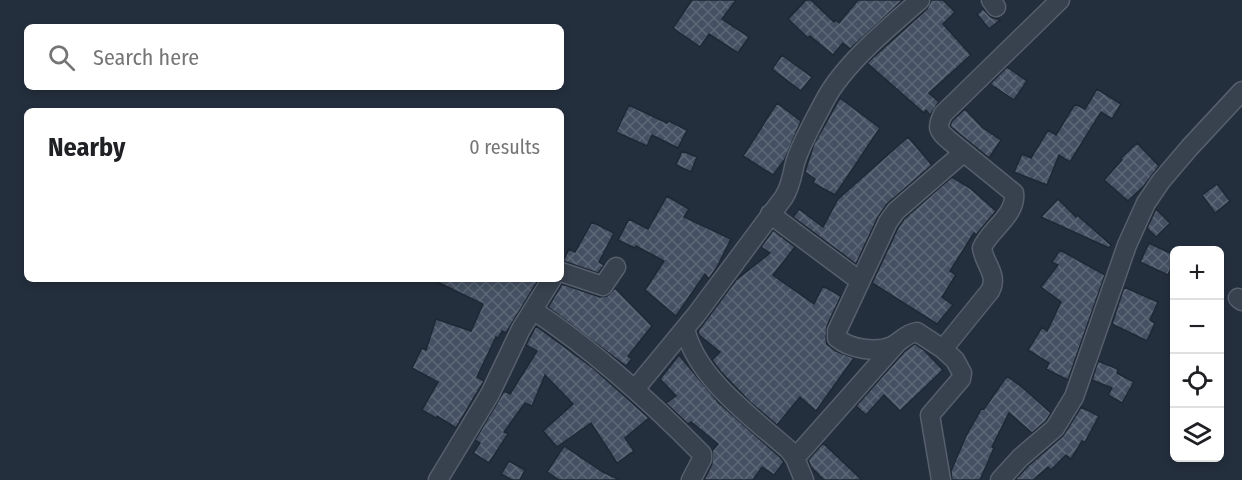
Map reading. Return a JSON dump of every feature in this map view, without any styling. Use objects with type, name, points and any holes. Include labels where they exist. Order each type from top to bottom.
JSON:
[{"type":"street","points":[[635,389],[696,315],[789,188],[798,156],[826,98],[845,72],[920,0]]},
{"type":"street","points":[[943,349],[974,314],[992,286],[993,276],[982,248],[1008,213],[1014,198],[1011,190],[963,153],[938,128],[943,114],[1060,0]]},
{"type":"street","points":[[1000,480],[1020,458],[1055,428],[1074,397],[1136,223],[1146,203],[1190,147],[1242,91]]},
{"type":"street","points":[[941,480],[930,415],[961,379],[962,373],[956,360],[917,332],[907,334],[892,346],[873,349],[848,345],[837,338],[837,331],[888,222],[897,211],[963,153]]},
{"type":"street","points":[[770,214],[860,281]]},
{"type":"street","points":[[564,273],[600,286],[605,285],[616,267]]},
{"type":"street","points":[[438,480],[490,394],[521,329],[550,282]]},
{"type":"street","points":[[533,310],[569,334],[657,407],[702,454],[702,459],[691,480]]},
{"type":"street","points":[[684,328],[705,371],[795,458],[804,480]]},
{"type":"street","points":[[795,458],[899,341]]},
{"type":"building","points":[[692,0],[736,0],[722,19],[749,37],[738,53],[709,34],[700,47],[673,28]]},
{"type":"building","points":[[806,0],[811,0],[834,22],[836,20],[839,23],[858,0],[903,0],[850,49],[843,43],[833,55],[810,36],[808,38],[788,19]]},
{"type":"building","points":[[931,0],[943,0],[955,12],[943,24],[971,55],[929,93],[939,102],[930,115],[926,110],[924,113],[867,63],[927,9]]},
{"type":"building","points":[[983,9],[991,17],[1000,20],[989,29],[977,14]]},
{"type":"building","points":[[782,55],[812,77],[801,91],[772,69]]},
{"type":"building","points":[[1007,67],[1027,81],[1014,100],[990,84]]},
{"type":"building","points":[[1097,89],[1121,104],[1112,119],[1101,112],[1070,162],[1059,155],[1047,185],[1014,172],[1022,154],[1031,158],[1048,130],[1056,135],[1075,104],[1085,109]]},
{"type":"building","points":[[840,98],[880,128],[835,195],[813,183],[815,179],[805,172],[814,144]]},
{"type":"building","points":[[777,103],[801,121],[785,159],[773,175],[743,156]]},
{"type":"building","points":[[629,105],[687,130],[678,148],[652,135],[647,146],[616,132]]},
{"type":"building","points":[[965,109],[983,128],[1001,140],[989,158],[950,126],[952,121]]},
{"type":"building","points":[[908,137],[932,165],[887,204],[878,217],[856,264],[793,217],[799,209],[823,227],[838,199]]},
{"type":"building","points":[[1137,143],[1159,166],[1144,186],[1128,201],[1104,180],[1122,160],[1121,158]]},
{"type":"building","points":[[682,151],[697,157],[691,172],[676,165]]},
{"type":"building","points":[[952,177],[970,188],[996,211],[976,235],[974,233],[950,271],[956,275],[942,297],[953,305],[937,324],[872,283],[904,219]]},
{"type":"building","points":[[1217,184],[1230,201],[1215,213],[1202,195]]},
{"type":"building","points":[[667,196],[689,209],[684,217],[731,239],[709,279],[705,274],[676,316],[645,290],[664,261],[636,246],[635,248],[618,240],[629,219],[648,229]]},
{"type":"building","points":[[1058,199],[1111,245],[1109,248],[1041,217]]},
{"type":"building","points":[[1156,209],[1170,223],[1156,237],[1147,228]]},
{"type":"building","points":[[592,222],[614,233],[599,262],[604,265],[598,273],[564,261],[569,249],[575,252]]},
{"type":"building","points":[[773,230],[795,247],[773,275],[814,304],[823,286],[841,296],[827,326],[827,344],[836,351],[854,358],[816,411],[800,397],[777,425],[750,402],[721,372],[712,360],[720,352],[699,335],[698,331],[736,280],[770,253],[761,247]]},
{"type":"building","points":[[1149,243],[1170,253],[1168,275],[1140,262]]},
{"type":"building","points":[[1060,250],[1105,275],[1068,380],[1046,369],[1049,363],[1028,350],[1042,327],[1047,331],[1061,302],[1041,287],[1058,265],[1052,262]]},
{"type":"building","points":[[437,282],[537,282],[506,333],[502,331],[498,338],[496,337],[477,377],[484,381],[456,428],[422,410],[438,382],[412,368],[422,348],[426,350],[436,319],[471,331],[483,304]]},
{"type":"building","points":[[562,284],[600,297],[607,296],[615,288],[652,326],[628,356],[632,359],[626,366],[548,307]]},
{"type":"building","points":[[1124,287],[1158,302],[1150,320],[1155,323],[1147,341],[1112,324]]},
{"type":"building","points":[[536,326],[593,368],[649,418],[625,438],[634,451],[617,463],[591,423],[557,447],[543,431],[573,404],[545,375],[532,406],[525,403],[504,432],[508,434],[489,463],[473,453],[480,443],[475,440],[504,391],[510,394],[537,351],[526,345]]},
{"type":"building","points":[[915,344],[943,370],[900,411],[884,395],[866,415],[856,406],[905,351]]},
{"type":"building","points":[[679,355],[719,403],[781,458],[784,462],[774,475],[762,467],[753,480],[704,480],[712,464],[712,451],[718,444],[691,422],[688,424],[666,403],[676,396],[660,379]]},
{"type":"building","points":[[1098,361],[1118,369],[1117,373],[1134,382],[1122,403],[1108,395],[1112,388],[1092,380]]},
{"type":"building","points":[[1007,376],[1051,413],[1046,421],[1032,433],[1009,413],[992,447],[994,448],[980,480],[952,480],[951,471],[966,436],[982,408],[984,409]]},
{"type":"building","points":[[1081,407],[1099,416],[1085,442],[1082,441],[1071,459],[1066,455],[1051,470],[1048,467],[1033,480],[1015,480],[1063,436]]},
{"type":"building","points":[[823,443],[862,480],[824,480],[811,467],[808,460]]},
{"type":"building","points":[[564,446],[603,472],[620,480],[559,480],[547,472]]},
{"type":"building","points":[[509,461],[525,470],[520,480],[512,480],[501,474]]}]
